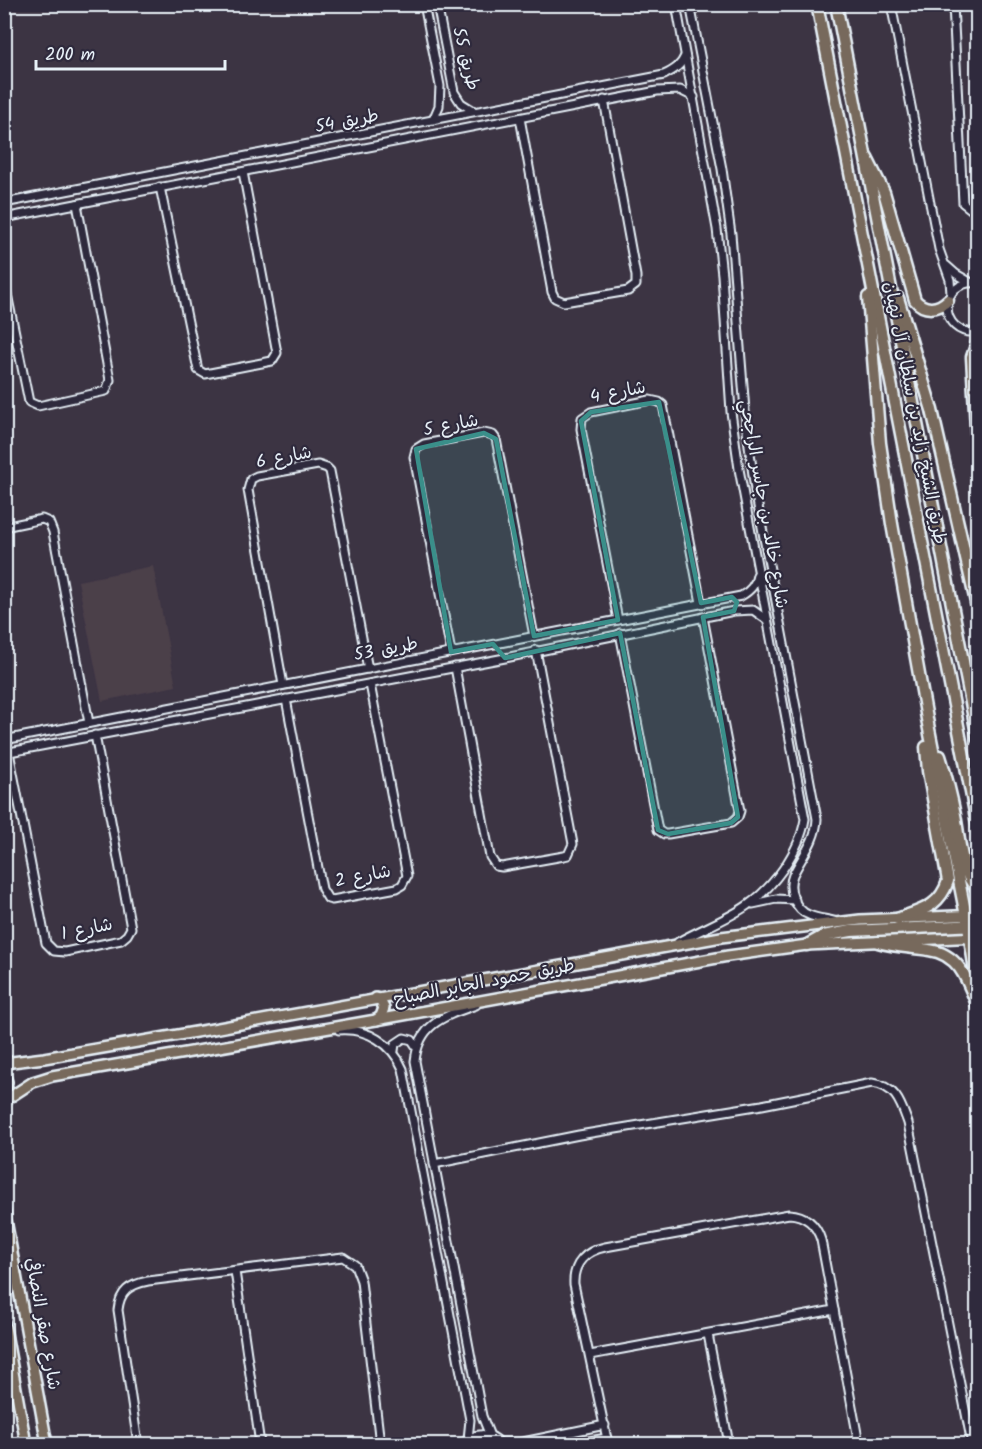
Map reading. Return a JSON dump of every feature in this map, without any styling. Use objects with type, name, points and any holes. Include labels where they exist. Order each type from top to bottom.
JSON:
[{"type":"highway","name":"طريق الشيخ زايد بن سلطان آل نهيان","points":[[817,4],[978,828]]},
{"type":"highway","name":"طريق الشيخ زايد بن سلطان آل نهيان","points":[[836,4],[978,739]]},
{"type":"highway","points":[[863,152],[885,192],[915,300],[921,306],[931,308],[940,307],[950,297]]},
{"type":"highway","points":[[882,248],[932,410],[978,611]]},
{"type":"highway","points":[[865,252],[880,443],[927,719],[973,929],[978,989]]},
{"type":"highway","points":[[978,340],[973,348],[972,363],[978,465]]},
{"type":"highway","points":[[927,719],[943,764],[965,868],[970,883],[978,890]]},
{"type":"highway","points":[[897,918],[936,903],[942,896],[948,881],[928,771],[927,719]]},
{"type":"highway","points":[[807,945],[823,936],[851,931],[973,929]]},
{"type":"highway","points":[[878,942],[894,947],[940,952],[954,960],[968,981],[978,1008]]},
{"type":"main road","name":"طريق حمود الجابر الصباح","points":[[973,929],[978,915]]},
{"type":"main road","name":"طريق حمود الجابر الصباح","points":[[4,1063],[168,1037],[721,937],[839,922],[897,918],[973,929]]},
{"type":"main road","name":"طريق حمود الجابر الصباح","points":[[4,1100],[33,1082],[52,1077],[728,956],[807,945],[878,942],[973,929]]},
{"type":"main road","points":[[376,998],[380,1000],[384,1008],[381,1016],[376,1020]]},
{"type":"main road","points":[[4,1074],[7,1082],[4,1100]]},
{"type":"main road","name":"شارع صقر النصافي","points":[[4,1209],[46,1444]]},
{"type":"main road","name":"شارع صقر النصافي","points":[[4,1322],[26,1444]]},
{"type":"street","name":"طريق 55","points":[[424,4],[440,86],[439,106],[433,120]]},
{"type":"street","name":"طريق 55","points":[[437,4],[452,85],[461,104],[476,111]]},
{"type":"street","name":"شارع خالد بن جاسر الراجحي","points":[[674,945],[725,920],[750,905],[770,888],[794,853],[805,819],[732,426],[717,229],[676,4]]},
{"type":"street","name":"شارع خالد بن جاسر الراجحي","points":[[690,4],[722,169],[731,234],[746,423],[755,490],[817,819],[817,830],[792,876],[791,887],[795,900]]},
{"type":"street","points":[[891,4],[939,249],[950,280],[948,313],[954,325],[964,332],[978,332]]},
{"type":"street","points":[[953,4],[963,203],[972,210],[978,210]]},
{"type":"street","name":"طريق 54","points":[[4,203],[655,77],[677,68],[686,53]]},
{"type":"street","points":[[655,77],[660,82],[657,91]]},
{"type":"street","points":[[440,86],[448,89],[452,85]]},
{"type":"street","name":"طريق 54","points":[[4,218],[604,100],[657,91],[680,90],[694,97]]},
{"type":"street","points":[[520,118],[555,298],[564,302],[628,291],[636,285],[636,276],[604,100]]},
{"type":"street","points":[[209,164],[206,173],[211,178]]},
{"type":"street","points":[[189,168],[195,172],[195,179],[192,182]]},
{"type":"street","points":[[160,188],[198,370],[205,374],[272,361],[277,353],[243,172]]},
{"type":"street","points":[[29,198],[25,204],[30,213]]},
{"type":"street","points":[[4,279],[29,402],[38,406],[106,391],[110,380],[77,204]]},
{"type":"street","points":[[717,229],[723,239],[729,238],[731,234]]},
{"type":"street","points":[[946,264],[956,274],[974,283]]},
{"type":"street","points":[[722,275],[727,271],[735,274]]},
{"type":"street","points":[[950,297],[958,287],[974,283]]},
{"type":"street","name":"شارع 4","points":[[618,620],[580,429],[585,415],[601,410],[650,400],[663,405],[701,603]]},
{"type":"street","points":[[732,426],[739,418],[746,423]]},
{"type":"street","name":"شارع 5","points":[[451,652],[414,457],[418,447],[434,442],[484,433],[496,439],[534,636]]},
{"type":"street","name":"شارع 6","points":[[283,685],[248,490],[251,479],[267,474],[318,465],[330,471],[368,669]]},
{"type":"street","points":[[4,526],[42,519],[49,522],[53,532],[90,723]]},
{"type":"street","name":"طريق 53","points":[[5,737],[137,714],[732,597],[749,591],[756,581],[758,569]]},
{"type":"street","points":[[732,597],[737,602],[737,609],[734,611]]},
{"type":"street","name":"طريق 53","points":[[7,752],[505,658],[734,611],[753,610],[767,620]]},
{"type":"street","points":[[620,633],[658,830],[668,834],[731,823],[738,817],[740,811],[703,617]]},
{"type":"street","points":[[502,642],[497,651],[505,658]]},
{"type":"street","points":[[480,647],[488,652],[484,662]]},
{"type":"street","points":[[455,667],[490,857],[496,866],[502,867],[564,856],[568,855],[573,844],[536,650]]},
{"type":"street","name":"شارع 2","points":[[286,699],[321,889],[332,900],[397,888],[402,885],[407,876],[370,684]]},
{"type":"street","points":[[155,710],[153,717],[158,723]]},
{"type":"street","points":[[137,714],[142,720],[138,726]]},
{"type":"street","name":"شارع 1","points":[[7,752],[46,943],[54,951],[65,952],[121,940],[131,928],[95,735]]},
{"type":"street","points":[[795,765],[803,772],[806,771],[808,765]]},
{"type":"street","points":[[750,905],[776,899],[795,900],[806,914],[839,922]]},
{"type":"street","points":[[498,997],[440,1020],[421,1036],[416,1046],[416,1073],[482,1416],[490,1436],[500,1444],[518,1443],[604,1425]]},
{"type":"street","points":[[265,1039],[302,1037],[350,1029],[375,1037],[394,1051],[403,1069],[470,1420],[470,1429],[465,1442]]},
{"type":"street","points":[[394,1051],[395,1044],[401,1039],[408,1038],[416,1046]]},
{"type":"street","points":[[434,1164],[579,1135],[762,1105],[860,1085],[872,1083],[887,1087],[900,1100],[908,1124],[972,1444]]},
{"type":"street","points":[[571,1444],[608,1442],[574,1278],[577,1264],[586,1255],[605,1247],[782,1215],[796,1215],[811,1221],[819,1234],[859,1444]]},
{"type":"street","points":[[138,1444],[118,1310],[123,1292],[130,1286],[147,1281],[343,1257],[355,1265],[361,1281],[380,1444]]},
{"type":"street","points":[[235,1271],[260,1444]]},
{"type":"street","points":[[590,1355],[834,1310]]},
{"type":"street","points":[[708,1334],[730,1443]]},
{"type":"street","points":[[465,1442],[475,1435],[490,1436]]},
{"type":"highlighted area","points":[[659,402],[701,603],[732,597],[737,602],[734,611],[703,617],[738,817],[731,823],[668,834],[658,830],[620,633],[505,658],[493,644],[451,652],[416,449],[484,433],[496,439],[534,636],[618,620],[581,421],[591,412]]},
{"type":"shaded area","points":[[153,566],[176,686],[102,701],[78,581]]}]
